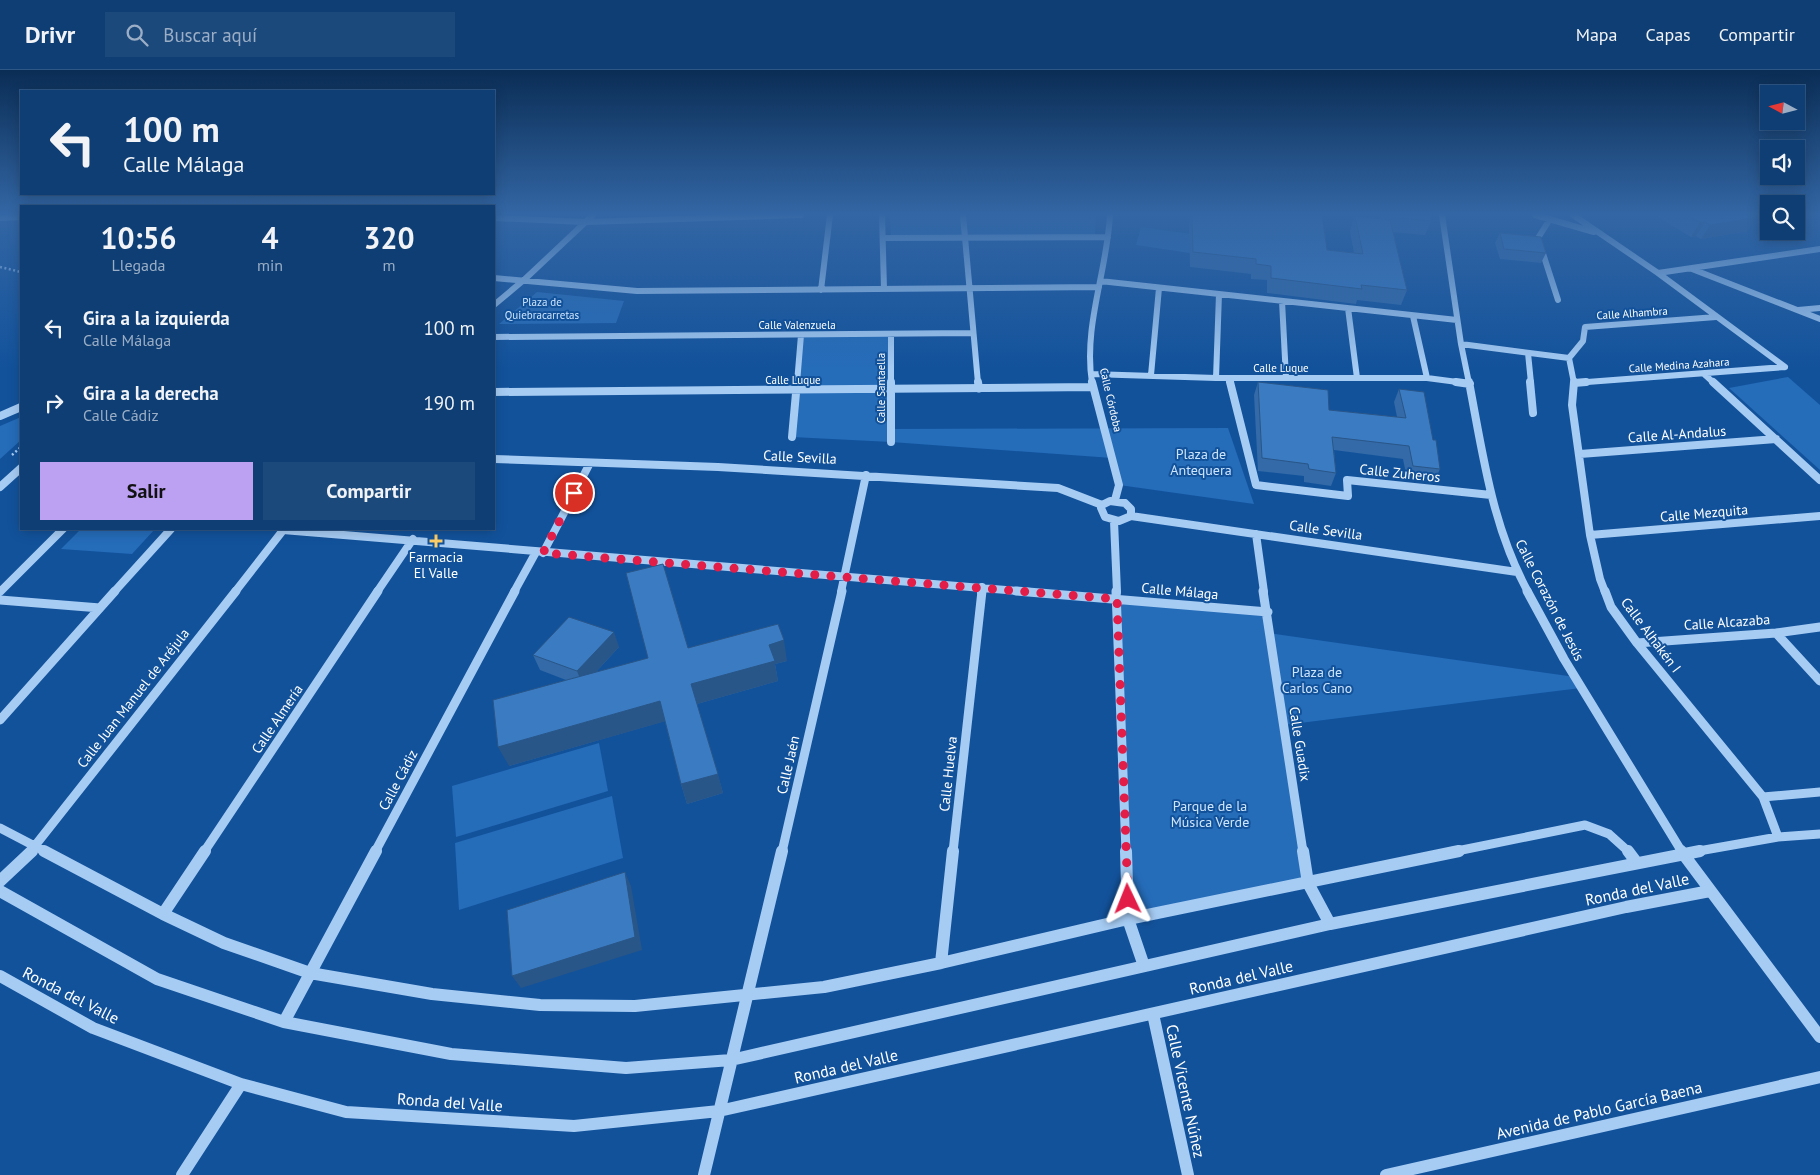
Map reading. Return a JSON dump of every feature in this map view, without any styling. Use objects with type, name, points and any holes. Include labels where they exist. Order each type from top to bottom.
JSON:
[{"type":"street","points":[[495,304],[539,267]]},
{"type":"street","points":[[821,290],[824,267]]},
{"type":"street","points":[[884,267],[884,289]]},
{"type":"street","points":[[968,267],[978,389]]},
{"type":"street","name":"Calle Córdoba","points":[[1105,267],[1089,352],[1093,387],[1119,485],[1115,500]]},
{"type":"street","name":"Calle Corazón de Jesús","points":[[1450,267],[1461,344],[1491,495],[1500,530],[1517,572],[1564,659],[1683,854],[1820,1037]]},
{"type":"street","points":[[1547,267],[1558,300]]},
{"type":"street","points":[[1649,267],[1716,317]]},
{"type":"street","points":[[1658,273],[1707,267]]},
{"type":"street","points":[[1691,269],[1820,319]]},
{"type":"street","points":[[495,278],[526,279],[637,291],[970,289],[1100,284],[1219,294],[1458,320]]},
{"type":"street","points":[[1151,375],[1159,288]]},
{"type":"street","points":[[1216,378],[1219,294]]},
{"type":"street","points":[[1282,301],[1286,378]]},
{"type":"street","points":[[1348,308],[1357,378]]},
{"type":"street","points":[[1796,311],[1820,308]]},
{"type":"street","points":[[1413,316],[1426,378]]},
{"type":"street","name":"Calle Alhambra","points":[[1569,358],[1583,341],[1585,326],[1716,317]]},
{"type":"street","name":"Calle Medina Azahara","points":[[1574,383],[1785,368],[1716,317]]},
{"type":"street","name":"Calle Valenzuela","points":[[495,337],[973,333]]},
{"type":"street","name":"Calle Santaella","points":[[891,334],[891,442]]},
{"type":"street","points":[[792,437],[801,335]]},
{"type":"street","points":[[1461,344],[1569,358]]},
{"type":"street","points":[[1528,353],[1533,413]]},
{"type":"street","name":"Calle Alhakén I","points":[[1569,358],[1574,383],[1572,405],[1590,535],[1600,579],[1611,607],[1637,643],[1763,797],[1778,837]]},
{"type":"street","name":"Calle Luque","points":[[1091,374],[1216,378],[1426,378],[1470,384]]},
{"type":"street","points":[[1704,374],[1820,480]]},
{"type":"street","name":"Calle Zuheros","points":[[1229,378],[1256,485],[1348,496],[1347,480],[1491,495]]},
{"type":"street","name":"Calle Luque","points":[[495,392],[1093,387]]},
{"type":"street","points":[[0,416],[20,407]]},
{"type":"street","name":"Calle Al-Andalus","points":[[1580,454],[1776,439]]},
{"type":"street","name":"Calle Sevilla","points":[[495,459],[866,475],[1058,488],[1102,505]]},
{"type":"street","name":"Calle Cádiz","points":[[284,1022],[590,463]]},
{"type":"street","points":[[0,487],[20,469]]},
{"type":"street","name":"Calle Jaén","points":[[731,1060],[750,995],[845,577],[866,475]]},
{"type":"street","points":[[1115,500],[1128,506],[1132,512],[1124,520],[1114,520],[1102,514],[1102,505],[1115,500]]},
{"type":"street","name":"Calle Sevilla","points":[[1130,516],[1517,572]]},
{"type":"street","name":"Calle Mezquita","points":[[1590,535],[1820,516]]},
{"type":"street","points":[[1114,520],[1128,919],[1144,966]]},
{"type":"street","points":[[0,592],[62,530]]},
{"type":"street","points":[[0,720],[170,530]]},
{"type":"street","name":"Calle Juan Manuel de Aréjula","points":[[0,882],[35,848],[282,530]]},
{"type":"street","name":"Calle Málaga","points":[[296,530],[1268,612]]},
{"type":"street","name":"Calle Guadix","points":[[1256,534],[1268,612],[1269,633],[1308,883],[1330,924]]},
{"type":"street","name":"Calle Almería","points":[[163,914],[413,539]]},
{"type":"street","name":"Calle Huelva","points":[[941,963],[982,587]]},
{"type":"street","points":[[0,600],[100,608]]},
{"type":"street","name":"Calle Alcazaba","points":[[1637,643],[1820,627]]},
{"type":"street","points":[[1776,632],[1820,681]]},
{"type":"street","points":[[1763,797],[1820,792]]},
{"type":"street","name":"Ronda del Valle","points":[[0,828],[163,914],[224,943],[310,973],[432,994],[540,1005],[635,1006],[824,988],[941,963],[1128,919],[1585,825],[1601,829],[1617,838],[1637,863]]},
{"type":"street","name":"Ronda del Valle","points":[[0,891],[157,979],[284,1022],[451,1054],[626,1068],[731,1060],[1330,924],[1683,854],[1778,837],[1820,834]]},
{"type":"street","name":"Ronda del Valle","points":[[0,976],[93,1028],[241,1084],[346,1112],[574,1126],[719,1111],[1617,910],[1710,891]]},
{"type":"street","name":"Calle Vicente Núñez","points":[[1153,1014],[1188,1175]]},
{"type":"street","points":[[704,1175],[731,1060]]},
{"type":"street","name":"Avenida de Pablo García Baena","points":[[1386,1175],[1820,1077]]},
{"type":"street","points":[[182,1175],[241,1084]]},
{"type":"path","points":[[0,267],[20,272]]},
{"type":"green space","name":"Plaza de Quiebracarretas","points":[[537,292],[624,301],[616,323],[499,324]]},
{"type":"green space","name":"Plaza de Antequera","points":[[891,334],[891,429],[1228,428],[1254,504],[1119,485],[1112,458],[792,437],[801,335]]},
{"type":"green space","points":[[1788,377],[1820,405],[1820,470],[1729,388]]},
{"type":"green space","points":[[20,417],[20,441],[0,459],[0,426]]},
{"type":"green space","points":[[80,530],[154,530],[132,554],[61,549]]},
{"type":"green space","name":"Parque de la Música Verde","points":[[1117,599],[1268,612],[1269,633],[1575,677],[1581,688],[1284,725],[1308,883],[1128,919]]},
{"type":"green space","points":[[599,743],[608,791],[456,837],[452,786]]},
{"type":"green space","points":[[612,796],[623,858],[459,910],[455,843]]},
{"type":"building","points":[[1271,267],[1401,267],[1407,290],[1361,285],[1362,289],[1271,278]]},
{"type":"building","points":[[1258,382],[1328,390],[1329,410],[1406,418],[1399,389],[1424,392],[1433,440],[1436,440],[1440,469],[1413,466],[1409,446],[1332,437],[1336,473],[1309,469],[1308,464],[1262,458]]},
{"type":"building","points":[[663,564],[688,648],[778,624],[784,640],[769,645],[775,661],[691,684],[718,774],[681,784],[660,701],[498,747],[493,700],[648,658],[626,573]]},
{"type":"building","points":[[569,617],[614,632],[577,671],[533,655]]},
{"type":"building","points":[[625,872],[635,937],[512,976],[507,910]]},
{"type":"place","name":"Farmacia El Valle","points":[[436,541]]},
{"type":"route","points":[[574,493],[543,553],[1117,599],[1128,899]]},
{"type":"park label","name":"Plaza de Carlos Cano","points":[[1317,680]]}]
